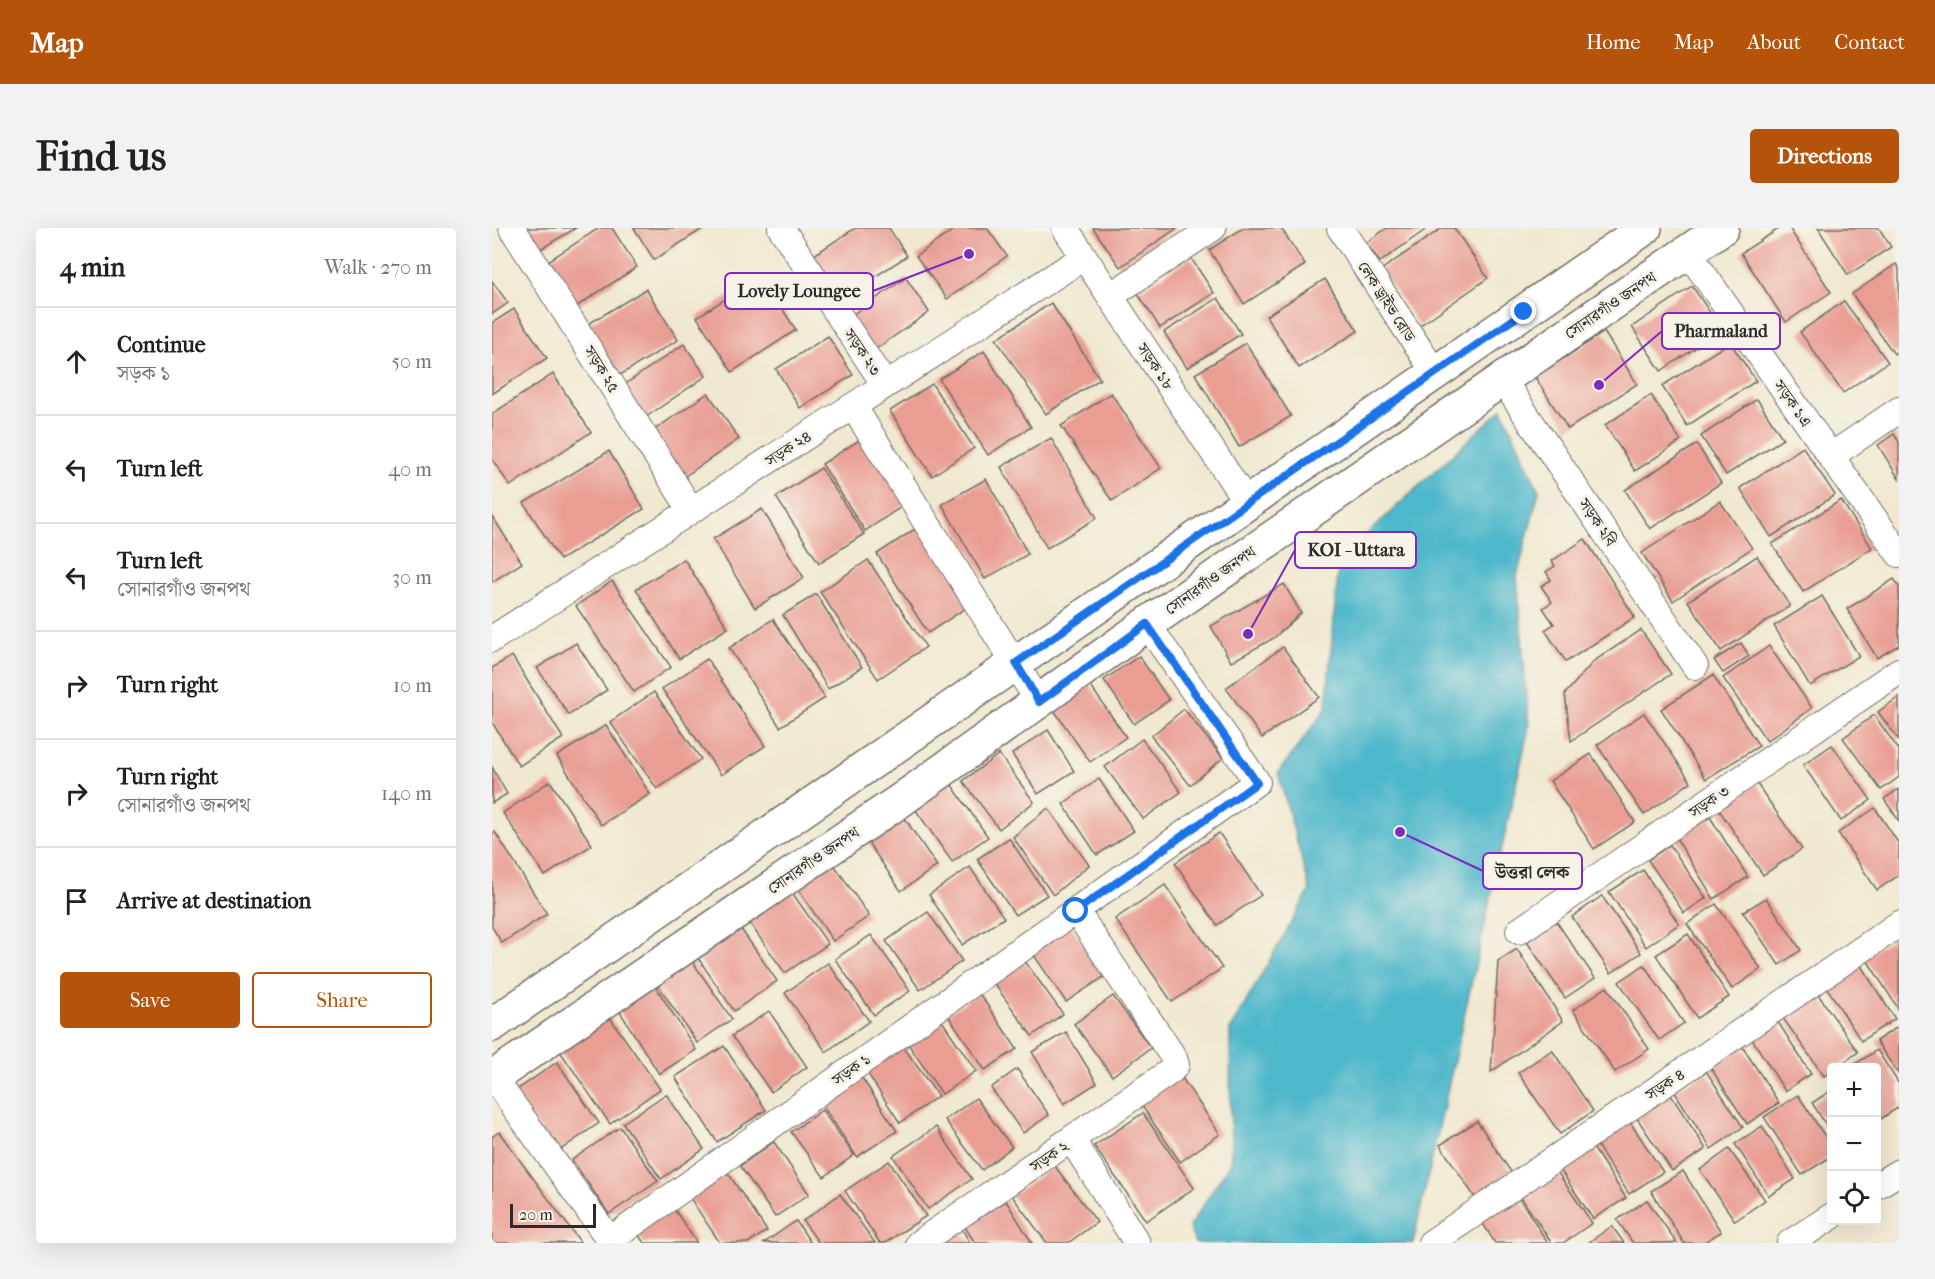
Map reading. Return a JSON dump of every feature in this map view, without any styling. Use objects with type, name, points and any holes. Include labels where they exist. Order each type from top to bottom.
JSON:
[{"type":"main road","points":[[492,1025],[1646,228]]},
{"type":"main road","name":"সোনারগাঁও জনপথ","points":[[493,1078],[901,800],[1147,624],[1722,228]]},
{"type":"street","name":"সড়ক ২৫","points":[[512,228],[691,510]]},
{"type":"street","name":"সড়ক ২৩","points":[[781,228],[885,385]]},
{"type":"street","name":"সড়ক ১৮","points":[[1065,228],[1247,503]]},
{"type":"street","points":[[1110,296],[1213,228]]},
{"type":"street","name":"লেক ড্রাইভ রোড","points":[[1340,228],[1435,373]]},
{"type":"street","name":"সড়ক ১এ","points":[[1688,252],[1899,554]]},
{"type":"street","name":"সড়ক ২৪","points":[[492,639],[1084,256]]},
{"type":"street","name":"সড়ক ২বি","points":[[1502,379],[1695,666]]},
{"type":"street","points":[[853,406],[1039,702]]},
{"type":"street","points":[[1831,456],[1899,410]]},
{"type":"street","name":"সড়ক ১","points":[[493,1078],[611,1242],[1257,783],[1147,624]]},
{"type":"street","name":"সড়ক ৩","points":[[1519,931],[1899,671]]},
{"type":"street","name":"সড়ক ২","points":[[919,1243],[1072,1140],[1171,1071],[1176,1065],[1174,1058],[1076,911]]},
{"type":"street","name":"সড়ক ৪","points":[[1431,1243],[1899,924]]},
{"type":"street","points":[[1072,1140],[1137,1243]]},
{"type":"street","points":[[1881,1183],[1899,1172]]},
{"type":"street","points":[[1790,1243],[1827,1219]]},
{"type":"water","points":[[1502,409],[1539,491],[1517,576],[1529,727],[1413,1243],[1195,1243],[1189,1227],[1231,1162],[1230,1030],[1310,890],[1278,773],[1326,709],[1339,560]]},
{"type":"building","points":[[519,228],[576,228],[534,253]]},
{"type":"building","points":[[599,228],[612,228],[637,267],[568,312],[539,267]]},
{"type":"building","points":[[634,228],[704,228],[654,260]]},
{"type":"building","points":[[855,228],[889,228],[907,256],[836,302],[808,259]]},
{"type":"building","points":[[956,228],[987,228],[1007,256],[947,299],[916,256]]},
{"type":"building","points":[[1093,228],[1177,228],[1120,267]]},
{"type":"building","points":[[1243,228],[1281,228],[1305,265],[1244,304],[1209,250]]},
{"type":"building","points":[[1387,228],[1428,228],[1380,262],[1366,243]]},
{"type":"building","points":[[1442,228],[1454,228],[1488,278],[1419,326],[1381,270]]},
{"type":"building","points":[[1780,228],[1789,228],[1831,292],[1786,322],[1741,253]]},
{"type":"building","points":[[1818,228],[1879,228],[1891,247],[1848,275]]},
{"type":"building","points":[[1191,258],[1214,293],[1160,328],[1137,292]]},
{"type":"building","points":[[1896,264],[1899,268],[1899,350],[1894,354],[1852,294]]},
{"type":"building","points":[[761,276],[796,330],[732,372],[697,317]]},
{"type":"building","points":[[906,278],[929,312],[870,353],[846,319]]},
{"type":"building","points":[[1325,279],[1358,331],[1299,368],[1266,316]]},
{"type":"building","points":[[492,281],[508,303],[492,314]]},
{"type":"building","points":[[1692,286],[1722,330],[1661,371],[1632,327]]},
{"type":"building","points":[[646,289],[678,340],[612,380],[580,329]]},
{"type":"building","points":[[1218,298],[1241,334],[1187,368],[1164,332]]},
{"type":"building","points":[[1844,301],[1888,362],[1843,393],[1800,332]]},
{"type":"building","points":[[1051,303],[1100,379],[1046,414],[996,339]]},
{"type":"building","points":[[514,309],[547,358],[492,394],[492,323]]},
{"type":"building","points":[[1604,332],[1637,384],[1568,429],[1535,377]]},
{"type":"building","points":[[828,336],[853,375],[800,408],[776,369]]},
{"type":"building","points":[[1730,342],[1756,381],[1687,426],[1662,386]]},
{"type":"building","points":[[1246,343],[1291,416],[1239,447],[1195,374]]},
{"type":"building","points":[[684,344],[706,376],[643,419],[621,387]]},
{"type":"building","points":[[984,351],[1031,427],[988,455],[939,379]]},
{"type":"building","points":[[553,374],[591,432],[510,486],[492,459],[492,414]]},
{"type":"building","points":[[932,384],[974,448],[932,476],[890,411]]},
{"type":"building","points":[[708,393],[739,439],[678,481],[647,435]]},
{"type":"building","points":[[1111,393],[1161,468],[1112,501],[1061,426]]},
{"type":"building","points":[[1651,395],[1681,441],[1635,471],[1605,425]]},
{"type":"building","points":[[1757,399],[1783,439],[1726,475],[1701,436]]},
{"type":"building","points":[[1894,434],[1899,442],[1899,479],[1878,445]]},
{"type":"building","points":[[867,435],[910,501],[865,531],[822,464]]},
{"type":"building","points":[[1051,438],[1097,518],[1047,548],[1001,467]]},
{"type":"building","points":[[1697,444],[1721,483],[1650,529],[1625,490]]},
{"type":"building","points":[[1803,447],[1835,495],[1771,537],[1740,488]]},
{"type":"building","points":[[609,451],[644,509],[560,560],[524,503]]},
{"type":"building","points":[[821,468],[864,534],[819,563],[776,497]]},
{"type":"building","points":[[986,479],[1028,554],[985,579],[942,504]]},
{"type":"building","points":[[1841,500],[1872,548],[1803,592],[1772,544]]},
{"type":"building","points":[[1720,501],[1752,548],[1673,601],[1642,553]]},
{"type":"building","points":[[762,509],[804,578],[755,608],[713,539]]},
{"type":"building","points":[[492,516],[522,563],[492,582]]},
{"type":"building","points":[[921,525],[972,604],[928,633],[877,554]]},
{"type":"building","points":[[1585,539],[1635,617],[1566,662],[1545,630],[1554,624],[1543,608],[1552,602],[1541,586],[1551,580],[1546,572],[1555,566],[1552,561]]},
{"type":"building","points":[[1757,556],[1790,606],[1721,651],[1688,601]]},
{"type":"building","points":[[684,559],[728,628],[679,659],[636,589]]},
{"type":"building","points":[[868,560],[926,647],[878,679],[820,592]]},
{"type":"building","points":[[1894,579],[1899,586],[1899,645],[1877,658],[1847,609]]},
{"type":"building","points":[[612,581],[671,667],[634,692],[576,606]]},
{"type":"building","points":[[1284,584],[1301,613],[1274,638],[1231,662],[1211,626]]},
{"type":"building","points":[[816,594],[862,667],[828,689],[783,615]]},
{"type":"building","points":[[1822,596],[1859,656],[1810,686],[1774,626]]},
{"type":"building","points":[[773,619],[825,698],[780,727],[729,648]]},
{"type":"building","points":[[1641,630],[1671,674],[1571,741],[1565,694],[1594,661]]},
{"type":"building","points":[[576,643],[607,690],[569,715],[537,668]]},
{"type":"building","points":[[1741,643],[1749,656],[1723,673],[1714,660]]},
{"type":"building","points":[[1769,646],[1812,708],[1767,741],[1723,678]]},
{"type":"building","points":[[1283,647],[1319,697],[1262,738],[1226,688]]},
{"type":"building","points":[[512,656],[563,738],[519,766],[492,722],[492,668]]},
{"type":"building","points":[[1139,656],[1169,700],[1134,724],[1104,680]]},
{"type":"building","points":[[707,659],[765,746],[721,775],[662,689]]},
{"type":"building","points":[[1713,675],[1759,746],[1706,779],[1661,709]]},
{"type":"building","points":[[1087,681],[1126,737],[1090,762],[1051,706]]},
{"type":"building","points":[[654,692],[701,759],[657,789],[610,722]]},
{"type":"building","points":[[1899,697],[1899,740],[1878,712]]},
{"type":"building","points":[[1184,709],[1223,758],[1190,785],[1151,736]]},
{"type":"building","points":[[1644,713],[1691,782],[1644,815],[1597,745]]},
{"type":"building","points":[[1874,715],[1899,750],[1899,777],[1881,790],[1843,738]]},
{"type":"building","points":[[606,725],[650,794],[601,825],[557,756]]},
{"type":"building","points":[[1048,730],[1074,771],[1038,794],[1012,754]]},
{"type":"building","points":[[1142,739],[1181,792],[1143,819],[1105,767]]},
{"type":"building","points":[[1832,745],[1871,800],[1841,821],[1803,765]]},
{"type":"building","points":[[999,754],[1034,802],[999,829],[963,781]]},
{"type":"building","points":[[1591,754],[1635,822],[1594,849],[1550,781]]},
{"type":"building","points":[[492,767],[507,794],[492,803]]},
{"type":"building","points":[[1099,779],[1134,831],[1097,855],[1063,804]]},
{"type":"building","points":[[550,781],[592,845],[545,876],[503,813]]},
{"type":"building","points":[[949,781],[988,837],[952,862],[913,806]]},
{"type":"building","points":[[1757,784],[1802,849],[1763,875],[1719,810]]},
{"type":"building","points":[[1899,789],[1899,821],[1884,799]]},
{"type":"building","points":[[1048,808],[1089,865],[1053,895],[1013,837]]},
{"type":"building","points":[[1875,808],[1899,844],[1899,875],[1877,890],[1838,833]]},
{"type":"building","points":[[899,810],[937,866],[901,891],[863,835]]},
{"type":"building","points":[[1710,817],[1748,877],[1714,899],[1676,838]]},
{"type":"building","points":[[495,832],[547,914],[502,943],[492,927],[492,834]]},
{"type":"building","points":[[1219,833],[1261,895],[1217,925],[1175,863]]},
{"type":"building","points":[[1009,838],[1047,895],[1015,915],[977,859]]},
{"type":"building","points":[[1670,845],[1706,898],[1684,913],[1648,860]]},
{"type":"building","points":[[831,860],[869,916],[833,941],[795,885]]},
{"type":"building","points":[[970,867],[1004,918],[962,945],[929,895]]},
{"type":"building","points":[[1643,870],[1679,924],[1646,947],[1609,892]]},
{"type":"building","points":[[1165,885],[1222,968],[1172,1002],[1115,919]]},
{"type":"building","points":[[791,891],[828,944],[785,973],[748,921]]},
{"type":"building","points":[[1602,896],[1641,953],[1611,973],[1572,917]]},
{"type":"building","points":[[1766,898],[1801,950],[1779,965],[1743,912]]},
{"type":"building","points":[[1716,904],[1761,969],[1732,989],[1687,924]]},
{"type":"building","points":[[928,912],[962,961],[920,990],[886,941]]},
{"type":"building","points":[[1556,921],[1595,978],[1565,998],[1527,942]]},
{"type":"building","points":[[1068,922],[1105,976],[1066,1002],[1029,948]]},
{"type":"building","points":[[741,929],[777,981],[734,1011],[698,958]]},
{"type":"building","points":[[1688,934],[1729,997],[1697,1018],[1656,955]]},
{"type":"building","points":[[871,935],[910,991],[874,1015],[835,959]]},
{"type":"building","points":[[1899,935],[1899,1010],[1865,957]]},
{"type":"building","points":[[1517,949],[1563,1021],[1491,1072],[1498,961]]},
{"type":"building","points":[[1024,960],[1063,1014],[1032,1036],[993,982]]},
{"type":"building","points":[[692,961],[732,1019],[697,1043],[657,984]]},
{"type":"building","points":[[1858,961],[1895,1019],[1861,1041],[1824,983]]},
{"type":"building","points":[[828,963],[869,1021],[826,1052],[785,993]]},
{"type":"building","points":[[1644,965],[1684,1023],[1659,1040],[1619,982]]},
{"type":"building","points":[[654,984],[696,1050],[659,1074],[617,1007]]},
{"type":"building","points":[[1607,987],[1649,1049],[1615,1072],[1573,1010]]},
{"type":"building","points":[[1815,990],[1858,1052],[1843,1063],[1827,1063],[1827,1074],[1824,1076],[1780,1014]]},
{"type":"building","points":[[979,993],[1017,1049],[985,1070],[947,1014]]},
{"type":"building","points":[[1113,996],[1151,1048],[1112,1076],[1074,1024]]},
{"type":"building","points":[[769,1011],[807,1067],[771,1092],[732,1036]]},
{"type":"building","points":[[606,1012],[660,1089],[610,1124],[557,1047]]},
{"type":"building","points":[[940,1018],[976,1071],[942,1094],[906,1041]]},
{"type":"building","points":[[1778,1022],[1811,1074],[1785,1091],[1752,1039]]},
{"type":"building","points":[[1899,1026],[1899,1075],[1876,1041]]},
{"type":"building","points":[[1066,1032],[1097,1083],[1064,1104],[1032,1052]]},
{"type":"building","points":[[724,1046],[766,1110],[717,1142],[675,1077]]},
{"type":"building","points":[[903,1046],[938,1096],[900,1123],[866,1071]]},
{"type":"building","points":[[1742,1046],[1779,1103],[1747,1124],[1710,1067]]},
{"type":"building","points":[[1552,1050],[1593,1111],[1560,1134],[1518,1073]]},
{"type":"building","points":[[1877,1050],[1899,1084],[1899,1107],[1881,1119],[1881,1063],[1857,1063]]},
{"type":"building","points":[[557,1062],[599,1123],[556,1153],[514,1092]]},
{"type":"building","points":[[1017,1069],[1049,1115],[1023,1133],[991,1088]]},
{"type":"building","points":[[1706,1071],[1743,1127],[1711,1149],[1674,1091]]},
{"type":"building","points":[[1178,1072],[1220,1134],[1180,1162],[1138,1100]]},
{"type":"building","points":[[860,1075],[897,1131],[857,1157],[820,1102]]},
{"type":"building","points":[[1669,1092],[1706,1149],[1672,1171],[1635,1115]]},
{"type":"building","points":[[1827,1093],[1827,1126],[1812,1103]]},
{"type":"building","points":[[666,1094],[704,1149],[661,1179],[623,1123]]},
{"type":"building","points":[[1798,1095],[1827,1139],[1827,1159],[1802,1175],[1764,1117]]},
{"type":"building","points":[[976,1098],[1012,1147],[982,1170],[945,1120]]},
{"type":"building","points":[[822,1110],[854,1155],[824,1177],[791,1132]]},
{"type":"building","points":[[1143,1113],[1194,1188],[1146,1221],[1094,1146]]},
{"type":"building","points":[[1626,1116],[1663,1172],[1629,1194],[1592,1138]]},
{"type":"building","points":[[1477,1121],[1515,1178],[1478,1202],[1440,1145]]},
{"type":"building","points":[[1762,1126],[1795,1179],[1769,1196],[1735,1144]]},
{"type":"building","points":[[620,1127],[658,1181],[609,1214],[572,1160]]},
{"type":"building","points":[[936,1127],[972,1179],[928,1209],[893,1156]]},
{"type":"building","points":[[499,1132],[581,1243],[492,1243],[492,1137]]},
{"type":"building","points":[[1588,1140],[1626,1198],[1593,1219],[1555,1162]]},
{"type":"building","points":[[774,1142],[809,1194],[775,1217],[740,1166]]},
{"type":"building","points":[[1729,1149],[1765,1200],[1735,1221],[1700,1170]]},
{"type":"building","points":[[889,1161],[926,1216],[885,1243],[880,1243],[845,1191]]},
{"type":"building","points":[[1552,1164],[1592,1223],[1563,1243],[1552,1243],[1515,1189]]},
{"type":"building","points":[[1054,1165],[1097,1222],[1068,1243],[1047,1243],[1012,1196]]},
{"type":"building","points":[[1683,1171],[1721,1232],[1703,1243],[1684,1243],[1651,1191]]},
{"type":"building","points":[[728,1173],[767,1231],[748,1243],[720,1243],[690,1198]]},
{"type":"building","points":[[1514,1190],[1548,1243],[1495,1243],[1477,1214]]},
{"type":"building","points":[[840,1194],[875,1243],[819,1243],[803,1221]]},
{"type":"building","points":[[1647,1200],[1677,1243],[1633,1243],[1617,1220]]},
{"type":"building","points":[[1006,1201],[1032,1243],[975,1243],[965,1227]]},
{"type":"building","points":[[672,1206],[697,1243],[644,1243],[636,1231]]},
{"type":"building","points":[[796,1221],[811,1243],[764,1243]]},
{"type":"building","points":[[1612,1226],[1624,1243],[1588,1243]]},
{"type":"building","points":[[962,1229],[970,1243],[939,1243]]},
{"type":"place","name":"Lovely Loungee","points":[[969,254]]},
{"type":"place","name":"Pharmaland","points":[[1599,385]]},
{"type":"place","name":"KOI - Uttara","points":[[1248,634]]},
{"type":"place","name":"উত্তরা লেক","points":[[1400,832]]},
{"type":"route","points":[[1076,911],[1257,783],[1147,624],[1039,702],[1016,663],[1524,312]]}]
